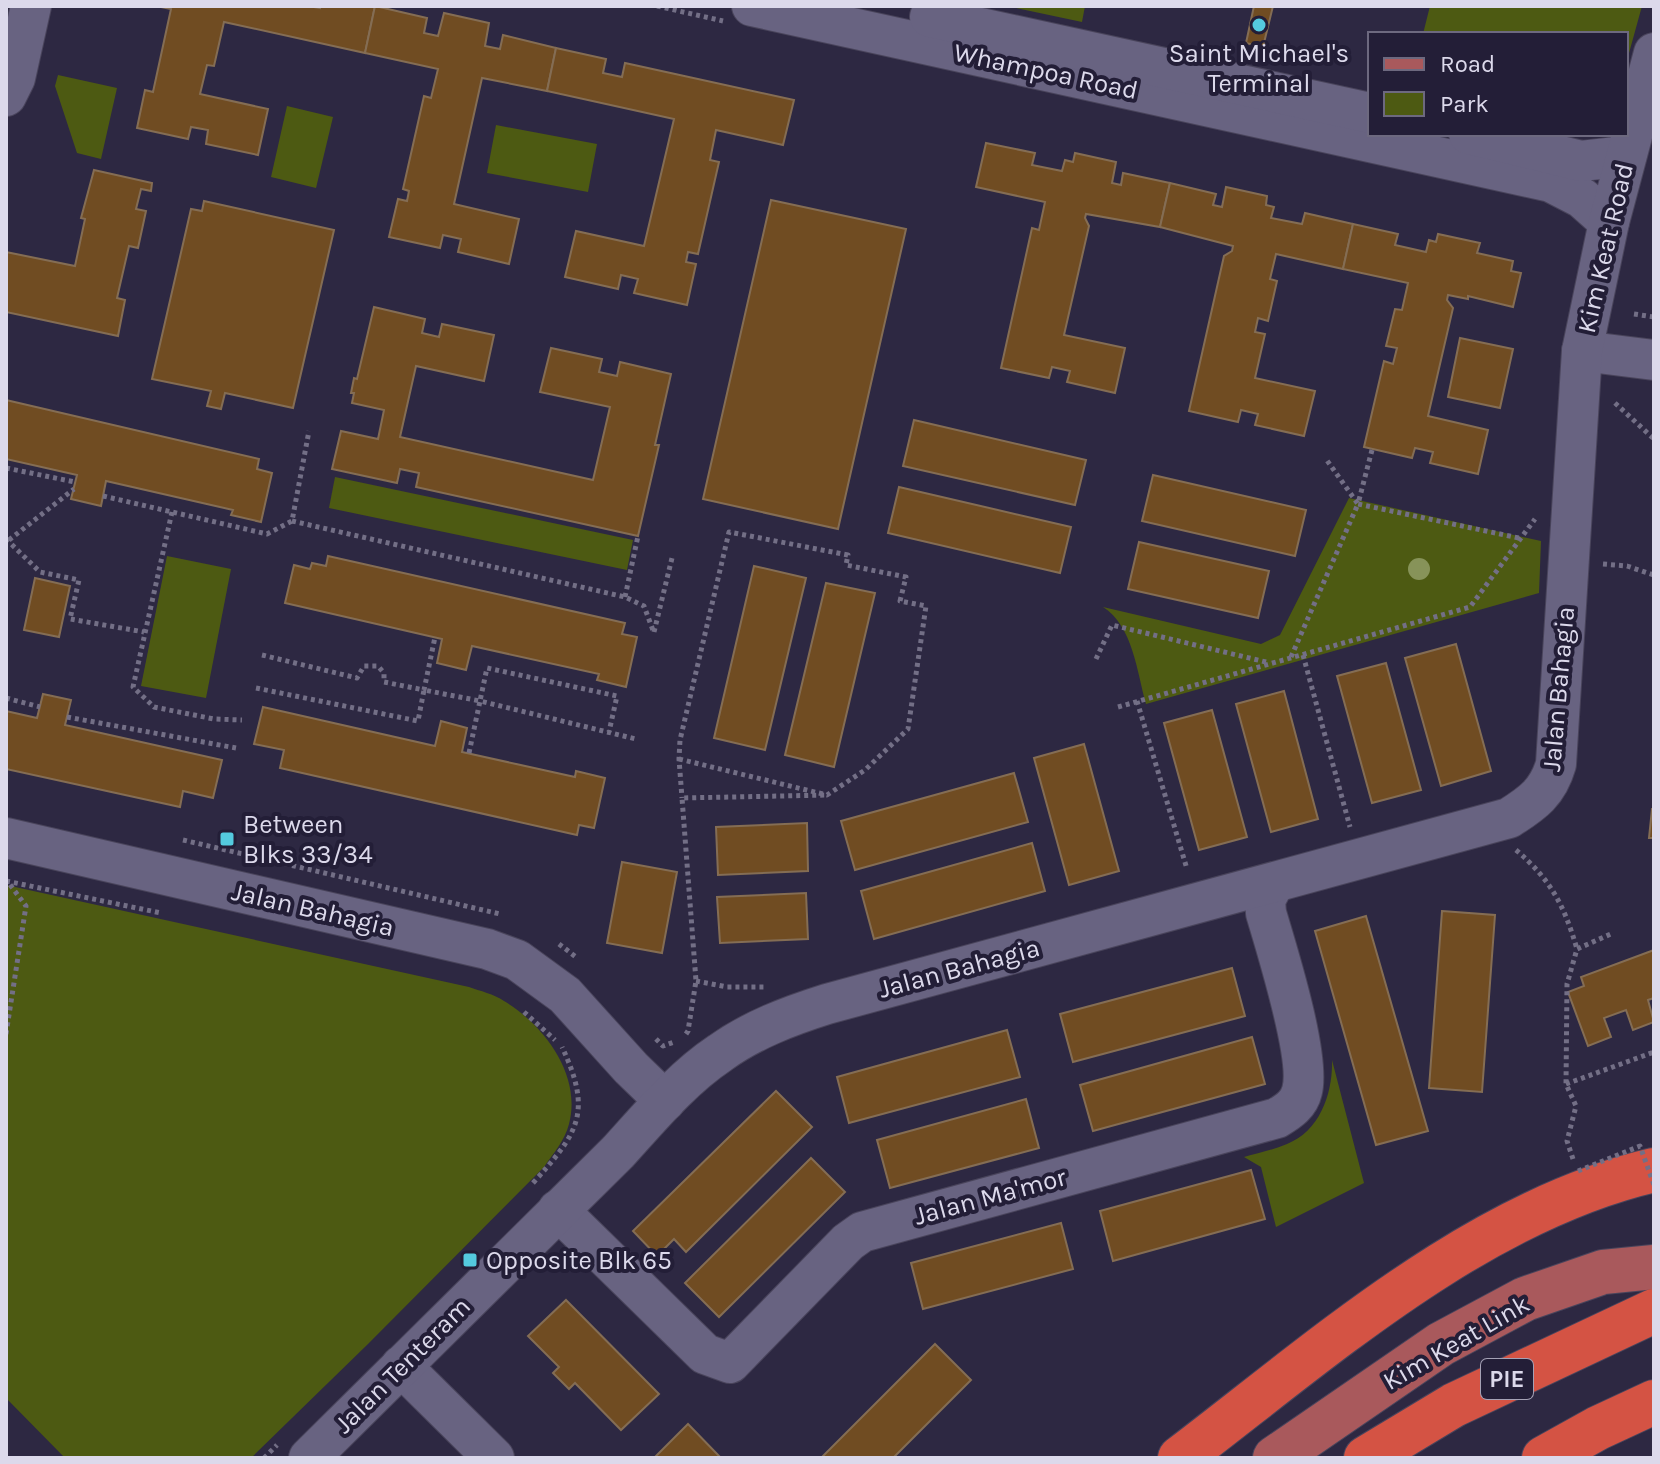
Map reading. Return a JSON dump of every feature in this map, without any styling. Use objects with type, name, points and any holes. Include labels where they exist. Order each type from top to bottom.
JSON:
[{"type":"highway","points":[[1180,1458],[1409,1284],[1516,1220],[1630,1176],[1654,1170]]},
{"type":"highway","name":"PIE","points":[[1366,1458],[1454,1405],[1654,1311]]},
{"type":"highway","points":[[1544,1458],[1654,1402]]},
{"type":"main road","name":"Kim Keat Link","points":[[1275,1458],[1441,1344],[1525,1299],[1603,1272],[1654,1267]]},
{"type":"street","points":[[6,96],[15,78],[31,6]]},
{"type":"street","name":"Whampoa Road","points":[[752,6],[1551,182],[1582,198],[1609,222]]},
{"type":"street","name":"Whampoa Road","points":[[879,6],[1368,113]]},
{"type":"street","name":"Kim Keat Road","points":[[1582,351],[1609,222],[1654,53]]},
{"type":"street","points":[[1477,136],[1581,161],[1626,156]]},
{"type":"street","points":[[1582,351],[1654,360]]},
{"type":"street","name":"Jalan Bahagia","points":[[6,838],[487,949],[517,960],[565,995],[665,1101],[719,1053],[777,1021],[802,1012],[1509,818],[1536,801],[1551,782],[1556,764],[1582,351]]},
{"type":"street","name":"Jalan Ma'mor","points":[[543,1199],[705,1354],[730,1363],[848,1242],[862,1232],[1277,1118],[1298,1102],[1304,1080],[1297,1031],[1266,913],[1265,900],[1274,883]]},
{"type":"street","name":"Jalan Tenteram","points":[[297,1448],[401,1366],[543,1199],[618,1152],[665,1101]]},
{"type":"street","points":[[401,1366],[494,1458]]},
{"type":"path","points":[[1634,314],[1654,317]]},
{"type":"path","points":[[1615,403],[1654,439]]},
{"type":"path","points":[[292,521],[309,431]]},
{"type":"path","points":[[1290,658],[1358,504],[1372,450]]},
{"type":"path","points":[[1326,459],[1358,504],[1519,538]]},
{"type":"path","points":[[6,468],[74,485],[7,540],[40,572],[79,580],[70,619],[144,632]]},
{"type":"path","points":[[103,496],[267,534],[292,521],[625,597],[644,606],[654,633],[672,558]]},
{"type":"path","points":[[1118,707],[1470,607],[1543,509]]},
{"type":"path","points":[[172,512],[133,687],[154,707],[214,719],[242,720]]},
{"type":"path","points":[[646,1029],[663,1046],[676,1041],[688,1031],[696,981],[679,759],[680,740],[729,532],[848,555],[846,565],[906,577],[900,601],[926,606],[908,729],[865,770],[827,795],[682,798]]},
{"type":"path","points":[[625,597],[638,536]]},
{"type":"path","points":[[1590,562],[1627,566],[1654,575]]},
{"type":"path","points":[[1096,659],[1112,625],[1272,663]]},
{"type":"path","points":[[256,688],[418,721],[435,637]]},
{"type":"path","points":[[262,655],[357,678],[364,666],[378,666],[384,673],[384,682],[480,701],[636,739]]},
{"type":"path","points":[[1303,655],[1346,814]]},
{"type":"path","points":[[469,753],[487,668],[617,696],[609,732]]},
{"type":"path","points":[[6,698],[40,707]]},
{"type":"path","points":[[1137,701],[1187,869]]},
{"type":"path","points":[[67,717],[236,748]]},
{"type":"path","points":[[679,759],[827,795]]},
{"type":"path","points":[[1506,841],[1532,863],[1551,885],[1566,911],[1577,949],[1567,984],[1566,1084],[1576,1106],[1567,1141],[1578,1171],[1640,1146],[1654,1185]]},
{"type":"path","points":[[7,881],[171,915]]},
{"type":"path","points":[[6,1034],[26,906],[7,881]]},
{"type":"path","points":[[1577,949],[1613,933]]},
{"type":"path","points":[[515,1003],[562,1047],[576,1076],[578,1102],[575,1128],[543,1199]]},
{"type":"path","points":[[1566,1084],[1654,1052]]},
{"type":"path","points":[[264,1458],[297,1448]]},
{"type":"green space","points":[[1007,6],[1085,6],[1082,22]]},
{"type":"green space","points":[[1430,6],[1642,6],[1628,57],[1628,32],[1424,32]]},
{"type":"green space","points":[[58,75],[117,88],[101,159],[77,153],[55,86]]},
{"type":"green space","points":[[287,106],[333,117],[316,188],[271,177]]},
{"type":"green space","points":[[496,125],[597,144],[588,192],[487,173]]},
{"type":"green space","points":[[335,477],[633,540],[627,570],[329,508]]},
{"type":"green space","points":[[1349,498],[1541,541],[1539,593],[1146,704],[1127,638],[1113,615],[1103,607],[1261,644],[1280,635]]},
{"type":"green space","points":[[167,556],[231,569],[206,698],[141,686]]},
{"type":"green space","points":[[6,885],[482,991],[504,1001],[533,1023],[565,1070],[572,1106],[569,1124],[562,1141],[544,1167],[251,1458],[65,1458],[6,1398]]},
{"type":"green space","points":[[1332,1060],[1364,1183],[1276,1227],[1261,1167],[1244,1157],[1287,1144],[1308,1130],[1327,1098]]},
{"type":"building","points":[[156,6],[375,6],[365,53],[224,22],[214,66],[207,65],[200,94],[268,109],[258,155],[206,144],[208,130],[191,127],[188,139],[137,128],[145,90],[153,92],[171,9]]},
{"type":"building","points":[[375,6],[427,18],[424,33],[438,36],[444,13],[489,23],[485,46],[500,49],[503,35],[556,48],[547,91],[482,78],[454,204],[519,219],[509,264],[458,252],[461,239],[443,235],[440,248],[389,237],[398,199],[407,201],[409,191],[403,189],[424,96],[431,98],[438,69],[365,53]]},
{"type":"building","name":"Saint Michael's Terminal","points":[[1254,6],[1273,6],[1263,47],[1246,43]]},
{"type":"building","points":[[556,48],[606,59],[603,73],[622,77],[625,63],[794,100],[783,145],[716,130],[710,160],[719,162],[698,254],[688,252],[686,262],[696,264],[687,305],[634,293],[638,279],[621,275],[618,289],[565,277],[576,231],[644,246],[674,119],[547,91]]},
{"type":"building","points":[[986,143],[1035,153],[1032,165],[1062,171],[1065,160],[1073,162],[1075,153],[1116,162],[1112,183],[1121,185],[1123,173],[1170,183],[1160,227],[1086,214],[1089,226],[1064,335],[1125,348],[1115,393],[1067,382],[1070,371],[1052,367],[1049,378],[1001,368],[1032,228],[1039,230],[1045,202],[976,187]]},
{"type":"building","points":[[94,170],[152,183],[151,191],[141,189],[136,209],[146,211],[138,248],[129,246],[117,298],[125,300],[118,336],[6,312],[6,252],[75,266],[85,219],[81,218]]},
{"type":"building","points":[[1170,183],[1216,194],[1213,205],[1222,207],[1226,187],[1267,196],[1266,205],[1274,207],[1271,218],[1302,224],[1305,213],[1353,224],[1343,269],[1276,254],[1270,279],[1277,281],[1268,321],[1258,318],[1255,332],[1265,334],[1255,378],[1315,391],[1304,436],[1255,425],[1258,414],[1241,410],[1238,422],[1189,411],[1224,256],[1232,251],[1233,246],[1160,227]]},
{"type":"building","points":[[771,200],[906,229],[838,529],[703,499]]},
{"type":"building","points":[[204,201],[334,230],[293,408],[225,393],[221,409],[207,406],[211,391],[152,379],[191,209],[202,211]]},
{"type":"building","points":[[1353,224],[1398,234],[1395,245],[1426,252],[1429,240],[1436,242],[1438,234],[1480,243],[1477,253],[1513,261],[1511,271],[1521,273],[1513,307],[1468,296],[1468,299],[1448,295],[1447,300],[1453,308],[1428,416],[1488,430],[1478,474],[1430,463],[1433,452],[1415,448],[1412,458],[1364,447],[1384,361],[1393,364],[1397,348],[1386,346],[1395,309],[1402,310],[1408,283],[1343,269]]},
{"type":"building","points":[[374,307],[425,319],[422,333],[439,337],[442,324],[494,335],[484,381],[416,366],[400,437],[593,480],[610,407],[540,392],[551,348],[602,359],[599,372],[617,376],[620,362],[671,374],[655,445],[659,445],[638,536],[416,487],[419,473],[400,469],[397,483],[332,469],[341,431],[378,439],[384,410],[352,403],[354,393],[351,393]]},
{"type":"building","points":[[1460,338],[1513,349],[1500,408],[1448,397]]},
{"type":"building","points":[[6,400],[259,459],[257,469],[272,473],[261,522],[231,515],[233,510],[106,481],[101,506],[71,499],[77,475],[6,459]]},
{"type":"building","points":[[914,420],[1086,460],[1075,505],[903,466]]},
{"type":"building","points":[[1153,475],[1306,510],[1295,556],[1142,521]]},
{"type":"building","points":[[899,487],[1071,527],[1060,573],[888,533]]},
{"type":"building","points":[[1139,542],[1269,571],[1258,618],[1128,589]]},
{"type":"building","points":[[328,556],[625,623],[622,634],[637,637],[626,687],[597,680],[599,674],[472,646],[466,670],[437,663],[442,639],[285,603],[294,565],[310,569],[312,563],[326,566]]},
{"type":"building","points":[[754,566],[806,578],[765,750],[714,738]]},
{"type":"building","points":[[35,578],[70,586],[59,637],[24,630]]},
{"type":"building","points":[[826,583],[875,593],[834,767],[785,755]]},
{"type":"building","points":[[1456,644],[1491,771],[1441,786],[1405,658]]},
{"type":"building","points":[[1386,663],[1421,790],[1372,803],[1337,676]]},
{"type":"building","points":[[1284,691],[1318,819],[1271,832],[1236,704]]},
{"type":"building","points":[[43,694],[71,700],[65,725],[222,760],[213,798],[183,791],[180,807],[6,769],[6,711],[37,718]]},
{"type":"building","points":[[263,707],[435,746],[441,721],[467,728],[462,752],[575,777],[576,771],[605,778],[594,828],[579,825],[577,835],[280,768],[284,750],[254,744]]},
{"type":"building","points":[[1212,710],[1247,837],[1199,850],[1164,723]]},
{"type":"building","points":[[1084,744],[1119,871],[1069,885],[1034,758]]},
{"type":"building","points":[[1014,773],[1028,822],[855,870],[841,821]]},
{"type":"building","points":[[1652,809],[1654,838],[1649,838]]},
{"type":"building","points":[[807,823],[808,871],[718,875],[716,827]]},
{"type":"building","points":[[1032,843],[1045,891],[874,939],[861,891]]},
{"type":"building","points":[[622,862],[677,872],[662,953],[607,943]]},
{"type":"building","points":[[806,893],[808,939],[720,943],[717,897]]},
{"type":"building","points":[[1442,911],[1495,915],[1482,1092],[1429,1088]]},
{"type":"building","points":[[1366,916],[1428,1131],[1376,1145],[1315,931]]},
{"type":"building","points":[[1654,950],[1654,998],[1648,1000],[1654,1022],[1633,1030],[1626,1010],[1604,1018],[1611,1037],[1588,1046],[1568,992],[1584,986],[1581,977]]},
{"type":"building","points":[[1232,968],[1245,1016],[1073,1062],[1060,1014]]},
{"type":"building","points":[[1007,1030],[1020,1077],[849,1123],[837,1077]]},
{"type":"building","points":[[1252,1037],[1265,1084],[1093,1131],[1080,1085]]},
{"type":"building","points":[[776,1091],[812,1127],[686,1252],[674,1239],[657,1256],[633,1231]]},
{"type":"building","points":[[1026,1099],[1039,1148],[890,1188],[877,1140]]},
{"type":"building","points":[[811,1158],[845,1192],[719,1317],[685,1283]]},
{"type":"building","points":[[1251,1170],[1265,1219],[1113,1261],[1100,1211]]},
{"type":"building","points":[[1061,1223],[1073,1269],[923,1309],[911,1263]]},
{"type":"building","points":[[566,1300],[659,1394],[621,1430],[575,1383],[569,1389],[553,1373],[559,1367],[528,1336]]},
{"type":"building","points":[[935,1344],[971,1380],[893,1458],[821,1458]]},
{"type":"building","points":[[688,1424],[721,1458],[654,1458]]},
{"type":"place","name":"Saint Michael's Terminal","points":[[1259,25]]},
{"type":"place","name":"Between Blks 33/34","points":[[227,839]]},
{"type":"place","name":"Opposite Blk 65","points":[[470,1260]]}]
